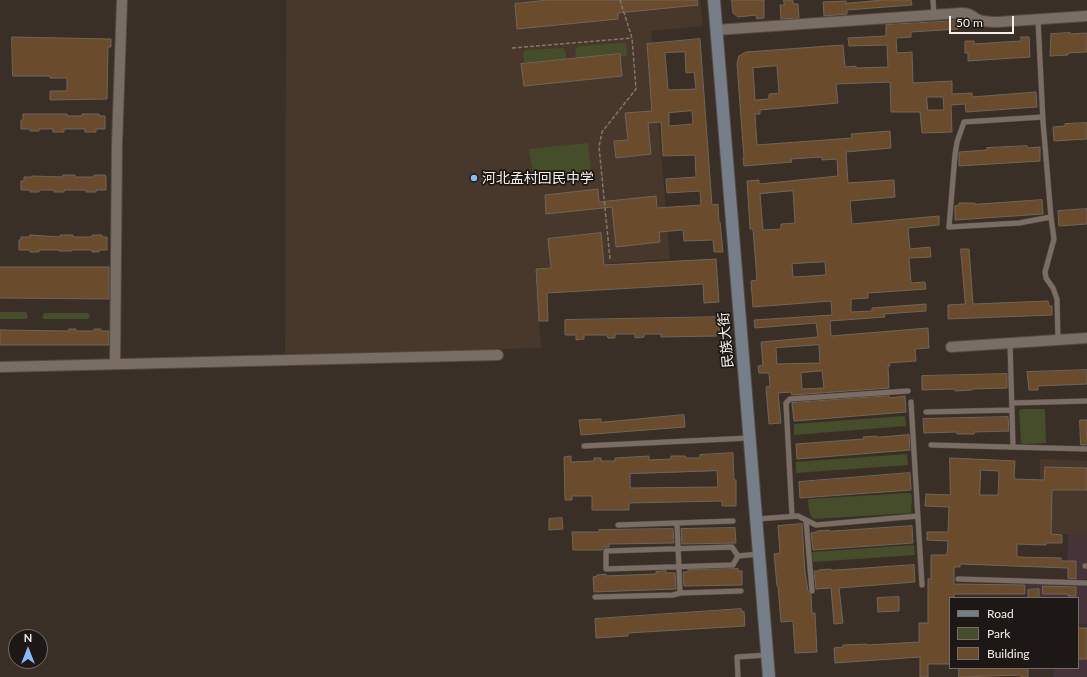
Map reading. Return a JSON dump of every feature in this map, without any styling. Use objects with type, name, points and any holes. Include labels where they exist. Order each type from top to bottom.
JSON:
[{"type":"main road","name":"民族大街","points":[[714,0],[769,677]]},
{"type":"street","points":[[115,364],[117,144],[122,0]]},
{"type":"street","points":[[716,30],[970,13],[977,19],[984,21],[1087,16]]},
{"type":"street","points":[[951,347],[1087,338]]},
{"type":"street","points":[[0,367],[498,355]]},
{"type":"lane","points":[[933,0],[934,15]]},
{"type":"lane","points":[[1038,19],[1043,117],[1054,239],[1054,244],[1045,272],[1046,278],[1053,288],[1057,299],[1058,340]]},
{"type":"lane","points":[[1043,117],[964,122],[957,142],[955,155],[949,227],[1019,223],[1051,217]]},
{"type":"lane","points":[[1010,343],[1013,447]]},
{"type":"lane","points":[[792,516],[786,403],[790,399],[908,391]]},
{"type":"lane","points":[[1012,404],[1087,401]]},
{"type":"lane","points":[[911,402],[922,586]]},
{"type":"lane","points":[[926,412],[1012,410]]},
{"type":"lane","points":[[584,446],[750,438]]},
{"type":"lane","points":[[931,445],[1087,449]]},
{"type":"lane","points":[[756,519],[798,516],[816,525],[918,516]]},
{"type":"lane","points":[[806,520],[812,591]]},
{"type":"lane","points":[[618,525],[733,521]]},
{"type":"lane","points":[[677,523],[680,593]]},
{"type":"lane","points":[[732,547],[738,556],[733,566],[606,569],[606,551],[732,547]]},
{"type":"lane","points":[[738,556],[759,554]]},
{"type":"lane","points":[[958,578],[1087,582]]},
{"type":"lane","points":[[595,597],[673,595],[680,593],[740,591]]},
{"type":"lane","points":[[738,677],[737,657],[767,655]]},
{"type":"path","points":[[610,259],[599,142],[602,132],[607,124],[636,89],[632,38],[620,0]]},
{"type":"path","points":[[512,48],[632,38]]},
{"type":"shaded area","name":"河北孟村回民中学","points":[[286,0],[700,0],[703,26],[651,31],[670,259],[535,268],[541,348],[285,354]]},
{"type":"shaded area","points":[[1040,459],[1087,461],[1087,535],[1040,533]]},
{"type":"shaded area","points":[[1068,534],[1087,535],[1087,579],[1067,579]]},
{"type":"shaded area","points":[[1027,584],[1087,585],[1087,624],[1079,624],[1079,597],[1027,597]]},
{"type":"shaded area","points":[[1079,648],[1087,649],[1087,677],[1053,677],[1053,669],[1079,669]]},
{"type":"green space","points":[[626,43],[627,56],[620,57],[620,54],[576,59],[575,49],[578,46]]},
{"type":"green space","points":[[564,48],[567,59],[524,63],[523,53],[526,50]]},
{"type":"green space","points":[[588,143],[592,179],[535,185],[529,149]]},
{"type":"green space","points":[[0,312],[26,312],[28,316],[26,319],[0,319]]},
{"type":"green space","points":[[44,313],[88,313],[90,317],[88,319],[44,319],[42,318]]},
{"type":"green space","points":[[1045,409],[1046,443],[1023,444],[1021,442],[1019,410]]},
{"type":"green space","points":[[905,416],[906,426],[794,435],[794,424]]},
{"type":"green space","points":[[907,454],[908,465],[796,473],[796,462]]},
{"type":"green space","points":[[909,493],[912,495],[911,513],[814,519],[809,510],[808,499]]},
{"type":"green space","points":[[914,545],[915,555],[813,562],[812,552]]},
{"type":"building","points":[[549,0],[697,0],[698,5],[618,13],[618,19],[517,29],[515,4]]},
{"type":"building","points":[[732,0],[764,0],[764,18],[757,19],[756,15],[738,17],[733,13]]},
{"type":"building","points":[[784,0],[793,0],[793,4],[798,4],[799,18],[781,19],[780,5],[784,5]]},
{"type":"building","points":[[884,0],[911,0],[912,5],[847,10],[847,14],[824,16],[823,2],[846,1],[846,3]]},
{"type":"building","points":[[958,21],[958,29],[911,32],[911,37],[896,38],[897,53],[912,52],[913,83],[952,81],[952,94],[972,93],[972,97],[1036,92],[1037,107],[966,112],[965,104],[951,105],[952,132],[922,133],[920,112],[891,112],[890,82],[836,84],[838,103],[760,110],[760,114],[755,114],[757,145],[852,138],[851,134],[890,131],[891,148],[846,152],[848,183],[894,180],[895,197],[850,201],[852,224],[939,216],[939,225],[908,228],[910,249],[930,247],[931,257],[909,258],[911,283],[925,282],[926,289],[868,293],[868,298],[851,299],[851,312],[872,311],[872,308],[926,304],[926,311],[884,314],[885,317],[830,321],[831,336],[928,328],[929,348],[915,349],[916,361],[889,363],[889,388],[792,395],[791,392],[778,393],[781,423],[769,424],[766,387],[770,386],[769,373],[759,373],[758,366],[763,365],[761,342],[818,337],[816,323],[755,328],[754,320],[832,315],[831,301],[753,307],[751,281],[757,280],[753,229],[750,229],[747,181],[759,180],[759,184],[838,176],[837,159],[822,160],[822,157],[791,159],[792,162],[744,166],[737,63],[739,56],[746,52],[843,45],[845,67],[888,67],[887,45],[849,46],[848,38],[886,36],[886,25]],"holes":[[[777,66],[779,93],[769,94],[769,99],[755,100],[753,68]],[[927,97],[943,97],[944,110],[928,110]],[[793,191],[795,223],[781,224],[781,229],[763,230],[760,194]],[[825,262],[826,275],[793,277],[792,264]],[[819,345],[820,363],[777,364],[776,348]],[[822,371],[824,388],[802,389],[801,373]]]},
{"type":"building","points":[[1087,33],[1087,52],[1050,56],[1051,34]]},
{"type":"building","points":[[12,37],[111,39],[111,47],[108,47],[107,99],[50,100],[50,91],[67,91],[67,78],[50,78],[50,76],[13,76]]},
{"type":"building","points":[[1021,37],[1029,37],[1030,57],[968,61],[968,53],[965,53],[965,41],[974,41],[974,44],[1021,41]]},
{"type":"building","points":[[700,39],[712,205],[718,204],[723,252],[714,252],[713,240],[684,241],[683,230],[659,232],[660,242],[616,247],[612,207],[546,214],[545,195],[598,189],[599,202],[656,196],[657,208],[701,205],[700,191],[667,193],[666,179],[696,177],[695,155],[663,156],[661,122],[648,123],[651,154],[616,158],[614,141],[628,140],[625,113],[652,111],[647,44]],"holes":[[[685,52],[686,73],[694,72],[696,89],[668,90],[665,53]],[[692,111],[693,124],[669,126],[669,113]]]},
{"type":"building","points":[[620,54],[622,76],[524,86],[521,64]]},
{"type":"building","points":[[23,114],[67,114],[67,116],[82,116],[82,114],[99,114],[99,116],[105,116],[105,129],[96,129],[96,132],[85,132],[85,129],[64,129],[64,132],[53,132],[53,129],[39,129],[39,131],[30,131],[30,129],[21,129]]},
{"type":"building","points":[[1087,123],[1087,139],[1054,141],[1053,127],[1065,126],[1065,124]]},
{"type":"building","points":[[1027,146],[1028,148],[1040,147],[1040,161],[959,166],[959,152],[987,150],[987,148]]},
{"type":"building","points":[[63,175],[75,175],[75,177],[94,177],[94,175],[105,175],[106,190],[86,192],[86,190],[64,190],[64,192],[54,192],[54,190],[39,190],[39,192],[30,192],[30,190],[21,190],[21,181],[24,181],[24,177],[63,177]]},
{"type":"building","points":[[1042,200],[1043,214],[955,220],[955,206],[959,205],[959,203],[975,204]]},
{"type":"building","points":[[1087,209],[1087,224],[1059,226],[1058,211]]},
{"type":"building","points":[[601,233],[604,265],[716,259],[719,302],[704,303],[703,284],[547,293],[548,321],[539,321],[536,269],[551,268],[548,239]]},
{"type":"building","points":[[30,235],[60,237],[60,235],[73,235],[73,237],[92,237],[92,235],[102,235],[102,237],[107,237],[107,250],[99,250],[99,252],[92,252],[92,250],[39,250],[39,252],[30,252],[30,250],[19,250],[19,240],[21,240],[21,237],[30,237]]},
{"type":"building","points":[[961,249],[969,249],[973,304],[1048,301],[1049,306],[1052,306],[1052,315],[948,319],[948,305],[965,304]]},
{"type":"building","points":[[0,267],[109,267],[109,299],[0,298]]},
{"type":"building","points":[[723,317],[723,333],[717,333],[717,336],[661,337],[661,334],[644,334],[644,337],[635,338],[635,334],[615,334],[615,338],[608,338],[607,335],[584,335],[584,339],[576,340],[576,335],[565,335],[565,320]]},
{"type":"building","points":[[69,329],[76,329],[76,331],[94,331],[94,329],[101,329],[101,331],[109,331],[109,345],[0,345],[0,330],[69,331]]},
{"type":"building","points":[[1087,370],[1087,384],[1038,386],[1038,390],[1029,390],[1027,372]]},
{"type":"building","points":[[1007,374],[1007,388],[955,391],[955,389],[922,390],[922,376]]},
{"type":"building","points":[[889,396],[890,398],[905,396],[906,412],[794,421],[792,403]]},
{"type":"building","points":[[684,415],[685,427],[581,435],[579,420],[601,419],[601,422]]},
{"type":"building","points":[[1008,417],[1009,431],[974,432],[974,434],[957,434],[957,432],[924,433],[923,419]]},
{"type":"building","points":[[1080,420],[1087,420],[1087,445],[1081,445]]},
{"type":"building","points":[[909,435],[910,450],[797,459],[796,444],[864,439],[863,437]]},
{"type":"building","points":[[733,453],[734,480],[736,480],[736,506],[722,506],[722,501],[629,503],[629,510],[592,510],[592,496],[572,496],[572,500],[565,500],[564,457],[571,456],[571,462],[594,461],[594,458],[601,458],[601,461],[615,461],[615,458],[649,456],[649,460],[671,459],[671,456],[700,458],[700,455]],"holes":[[[717,471],[718,487],[630,488],[630,474]]]},
{"type":"building","points":[[950,458],[1015,461],[1014,478],[1016,479],[1044,480],[1045,467],[1087,468],[1087,490],[1052,490],[1051,534],[1062,535],[1062,543],[1046,543],[1046,545],[1017,544],[1017,557],[1061,558],[1061,561],[1076,561],[1076,579],[1068,578],[1068,568],[960,564],[960,567],[954,567],[954,584],[1025,585],[1025,594],[954,594],[954,597],[949,597],[949,664],[928,664],[928,677],[920,677],[920,657],[835,663],[834,648],[843,647],[843,645],[919,642],[919,623],[928,623],[928,579],[931,579],[931,555],[947,555],[948,541],[927,540],[927,532],[948,532],[949,507],[925,506],[926,494],[950,495]],"holes":[[[981,470],[999,471],[998,495],[980,495]]]},
{"type":"building","points":[[910,473],[911,490],[800,498],[799,482]]},
{"type":"building","points":[[562,518],[563,529],[549,530],[549,519]]},
{"type":"building","points":[[802,524],[805,572],[808,591],[811,595],[812,613],[815,613],[817,652],[795,653],[793,621],[781,622],[774,554],[780,553],[778,526]]},
{"type":"building","points":[[912,526],[913,543],[813,550],[811,533],[817,531]]},
{"type":"building","points":[[735,528],[736,543],[682,544],[681,529]]},
{"type":"building","points":[[673,529],[674,543],[609,544],[609,547],[604,547],[602,550],[573,550],[572,532]]},
{"type":"building","points":[[914,565],[915,582],[839,588],[843,623],[834,624],[831,588],[816,589],[814,571]]},
{"type":"building","points":[[738,569],[738,571],[742,571],[742,585],[684,586],[683,572],[688,572],[688,570]]},
{"type":"building","points":[[666,571],[666,573],[675,573],[676,589],[594,592],[593,577],[597,575],[656,574],[656,572]]},
{"type":"building","points":[[1043,586],[1076,587],[1076,596],[1068,596],[1068,594],[1043,594]]},
{"type":"building","points":[[1039,589],[1039,597],[1028,597],[1028,590]]},
{"type":"building","points":[[899,597],[899,611],[878,612],[877,598]]},
{"type":"building","points":[[741,609],[742,612],[744,611],[745,626],[628,633],[628,636],[596,638],[595,619]]},
{"type":"building","points":[[1079,628],[1087,628],[1087,659],[1079,659]]},
{"type":"building","points":[[959,669],[1028,669],[1028,677],[1021,677],[1021,675],[959,677]]},
{"type":"place","name":"河北孟村回民中学","points":[[474,178]]}]
